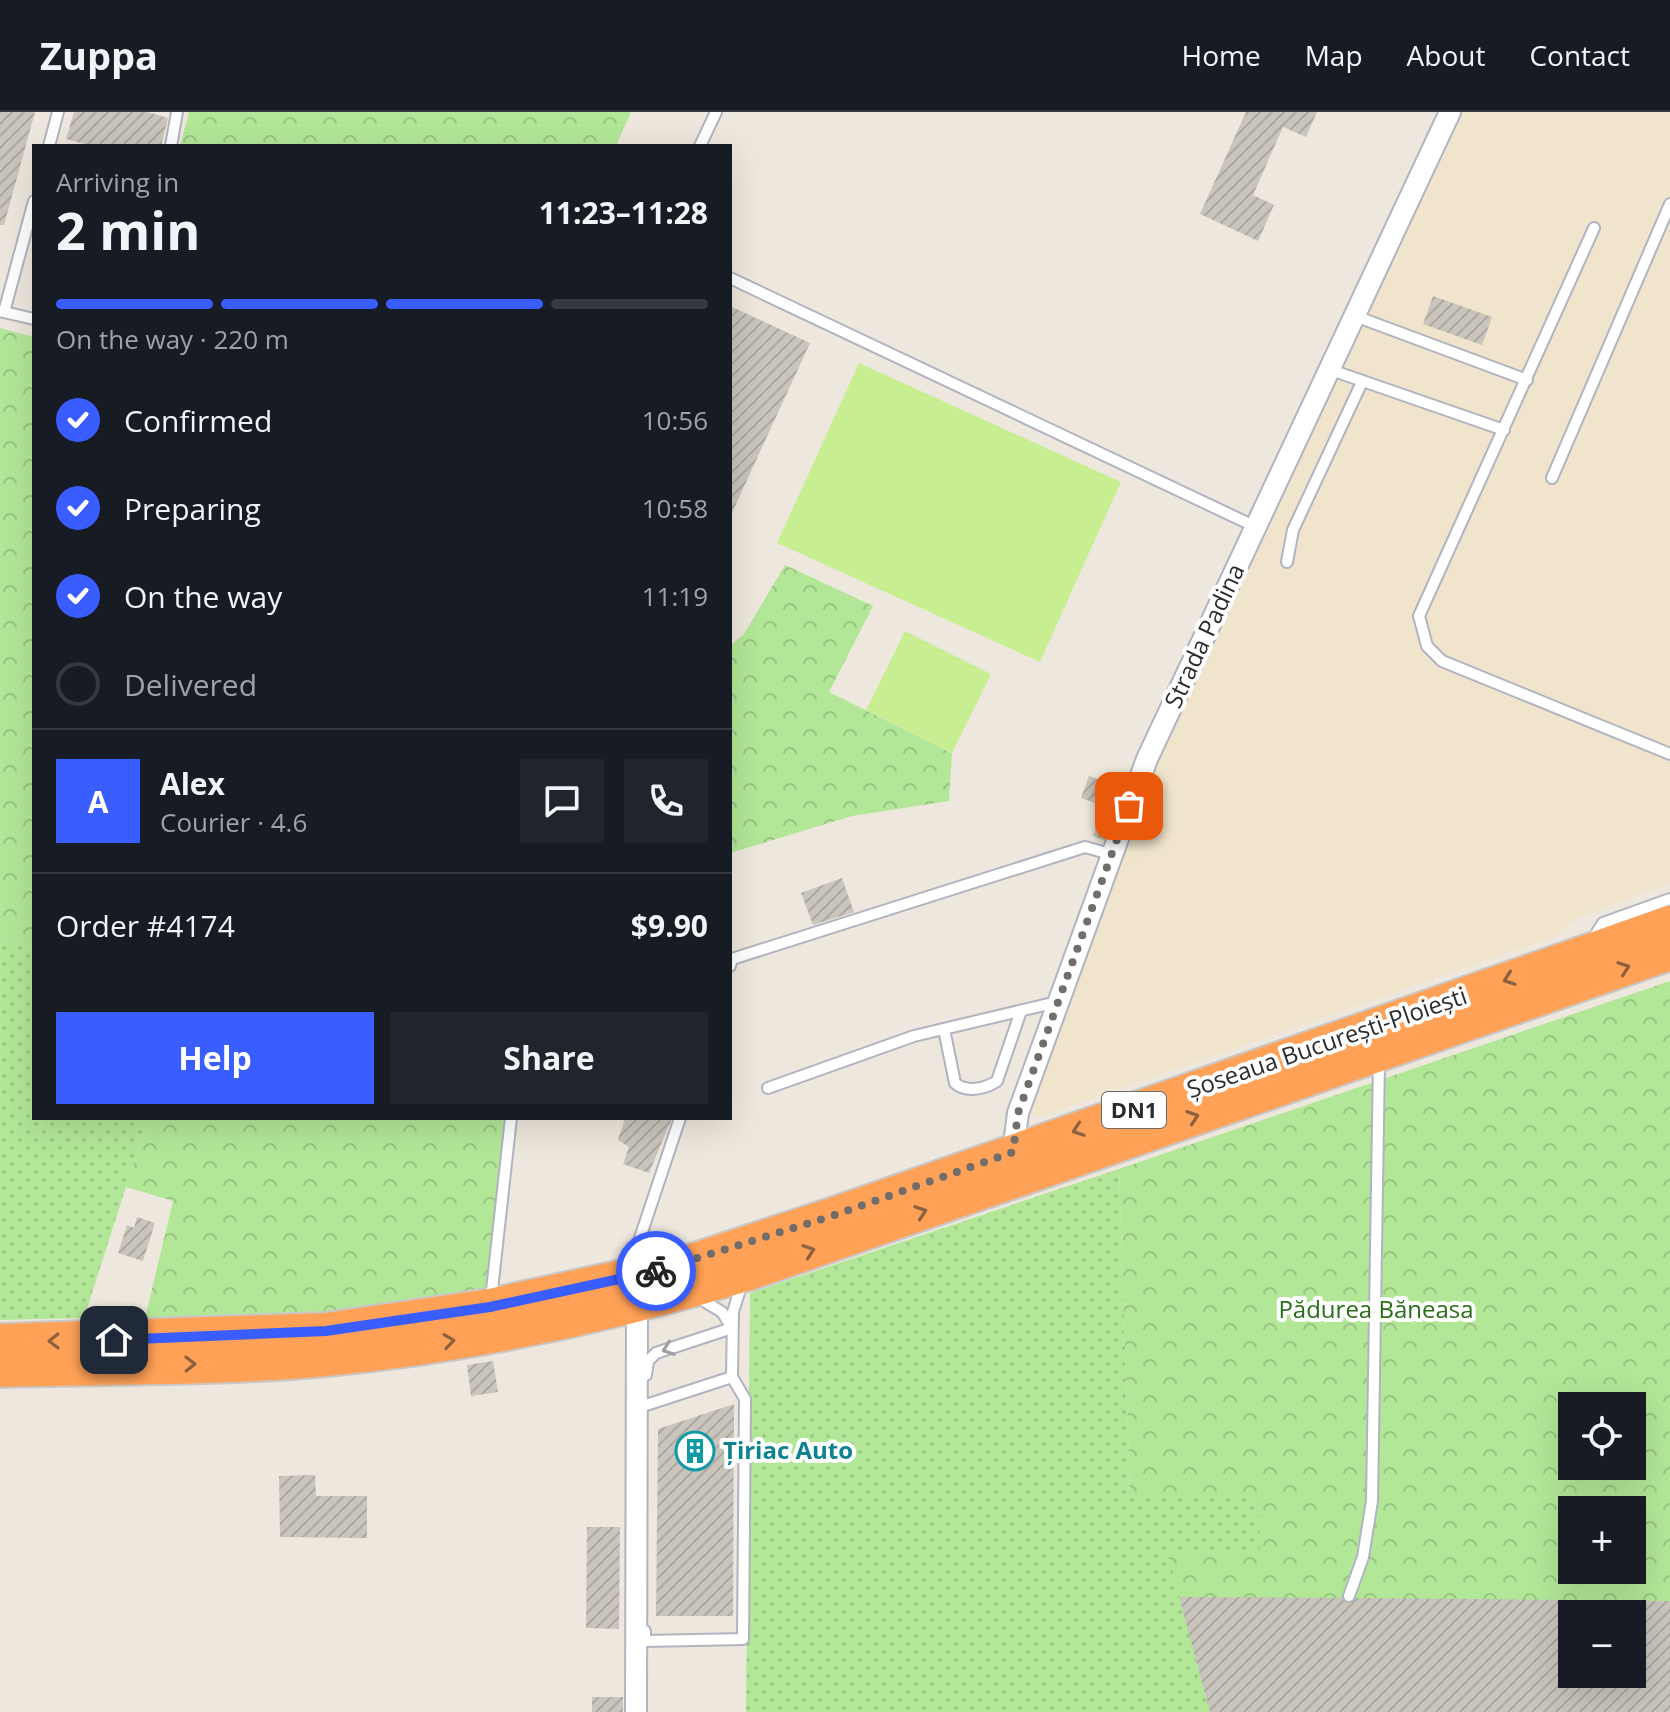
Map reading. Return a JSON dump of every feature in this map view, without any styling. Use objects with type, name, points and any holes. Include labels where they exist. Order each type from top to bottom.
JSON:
[{"type":"highway","name":"Șoseaua București-Ploiești","points":[[0,1369],[327,1358],[457,1340],[631,1291],[686,1264],[1670,924]]},
{"type":"highway","name":"Șoseaua București-Ploiești","points":[[0,1342],[326,1331],[490,1307],[631,1291],[682,1292],[749,1272],[1670,952]]},
{"type":"street","name":"Strada Padina","points":[[1013,1152],[1018,1113],[1147,759],[1450,112]]},
{"type":"street","points":[[631,1291],[636,1712]]},
{"type":"lane","points":[[50,144],[58,112]]},
{"type":"lane","points":[[171,144],[177,112]]},
{"type":"lane","points":[[701,144],[716,112]]},
{"type":"lane","points":[[1552,478],[1670,204]]},
{"type":"lane","points":[[32,208],[2,311],[32,318]]},
{"type":"lane","points":[[1594,228],[1419,616],[1427,646],[1442,661],[1670,754]]},
{"type":"lane","points":[[732,279],[1256,527]]},
{"type":"lane","points":[[1355,316],[1527,380]]},
{"type":"lane","points":[[1331,370],[1504,430]]},
{"type":"lane","points":[[1287,562],[1293,530],[1362,382]]},
{"type":"lane","points":[[732,962],[1085,847],[1110,854]]},
{"type":"lane","points":[[1583,954],[1603,923],[1670,899]]},
{"type":"lane","points":[[768,1088],[914,1036],[1057,1002]]},
{"type":"lane","points":[[944,1029],[955,1083],[963,1088],[988,1087],[997,1081],[1021,1011]]},
{"type":"lane","points":[[1349,1596],[1363,1557],[1372,1501],[1379,1052]]},
{"type":"lane","points":[[490,1307],[511,1120]]},
{"type":"lane","points":[[631,1291],[679,1120]]},
{"type":"lane","points":[[732,1328],[651,1357],[646,1365],[645,1641],[743,1639],[745,1399],[732,1377],[732,1328],[738,1291],[749,1272]]},
{"type":"lane","points":[[682,1292],[715,1306],[732,1328]]},
{"type":"lane","points":[[646,1405],[732,1377]]},
{"type":"shaded area","points":[[1450,112],[1670,112],[1670,883],[1579,917],[1554,937],[1039,1117],[1018,1113],[1110,854]]},
{"type":"green space","points":[[189,112],[631,112],[617,144],[181,144]]},
{"type":"green space","points":[[0,328],[32,336],[32,950],[0,936]]},
{"type":"green space","points":[[859,363],[1121,482],[1040,662],[777,543]]},
{"type":"green space","points":[[785,565],[873,606],[829,692],[952,753],[949,801],[852,816],[732,852],[732,644],[744,634]]},
{"type":"green space","points":[[905,631],[991,674],[952,753],[866,710]]},
{"type":"green space","points":[[0,936],[32,950],[32,1120],[147,1120],[84,1318],[0,1320]]},
{"type":"green space","name":"Pădurea Băneasa","points":[[1670,981],[1670,1712],[1210,1712],[1168,1554],[1260,1553],[1259,1495],[1130,1495],[1119,1169]]},
{"type":"green space","points":[[147,1120],[511,1120],[490,1307],[140,1339],[173,1201],[126,1187]]},
{"type":"green space","points":[[1119,1169],[1130,1494],[1259,1494],[1261,1554],[1169,1554],[1210,1712],[746,1712],[750,1293]]},
{"type":"building","points":[[0,112],[35,112],[4,225],[0,225]]},
{"type":"building","points":[[74,112],[147,112],[168,118],[162,144],[85,144],[66,139]]},
{"type":"building","points":[[1246,112],[1317,112],[1306,137],[1283,127],[1253,195],[1274,205],[1258,241],[1200,214]]},
{"type":"building","points":[[1433,296],[1492,317],[1482,345],[1423,324]]},
{"type":"building","points":[[732,307],[810,343],[732,513]]},
{"type":"building","points":[[1089,776],[1123,788],[1104,840],[1093,836],[1104,806],[1081,798]]},
{"type":"building","points":[[842,878],[854,912],[813,925],[801,893]]},
{"type":"building","points":[[624,1120],[671,1120],[649,1173],[623,1164],[629,1147],[618,1140]]},
{"type":"building","points":[[137,1217],[155,1223],[143,1261],[118,1253],[127,1225],[134,1228]]},
{"type":"building","points":[[493,1361],[498,1392],[471,1396],[467,1365]]},
{"type":"building","points":[[734,1404],[733,1616],[656,1616],[658,1429]]},
{"type":"building","points":[[315,1475],[316,1496],[367,1496],[367,1538],[280,1537],[279,1476]]},
{"type":"building","points":[[587,1527],[620,1527],[619,1629],[586,1628]]},
{"type":"building","points":[[1179,1597],[1341,1598],[1350,1604],[1357,1598],[1566,1600],[1558,1600],[1558,1688],[1646,1688],[1646,1601],[1670,1601],[1670,1712],[1210,1712]]},
{"type":"building","points":[[592,1697],[623,1697],[623,1712],[592,1712]]},
{"type":"way so far","points":[[656,1271],[835,1215],[1013,1152],[1018,1113],[1129,806]]},
{"type":"place","name":"Țiriac Auto","points":[[695,1451]]},
{"type":"route","points":[[114,1340],[326,1331],[490,1307],[656,1271]]}]
